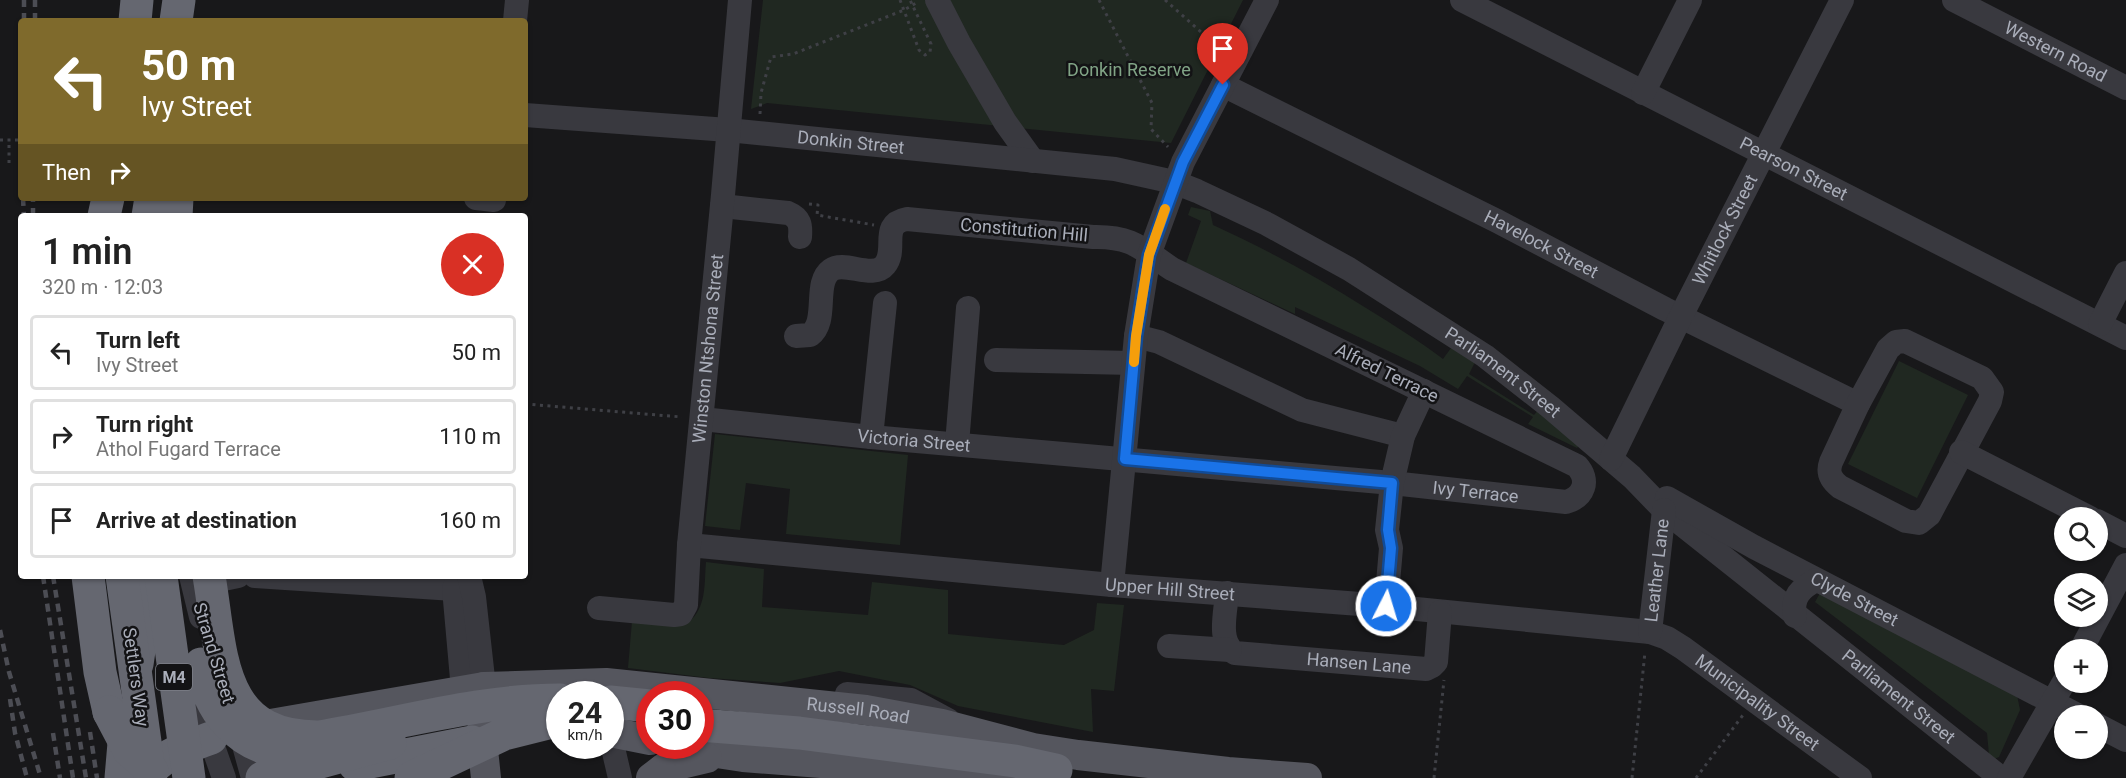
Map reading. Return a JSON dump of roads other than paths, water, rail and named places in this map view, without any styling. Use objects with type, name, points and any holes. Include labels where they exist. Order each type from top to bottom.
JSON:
[{"type":"highway","points":[[135,18],[137,0]]},
{"type":"highway","points":[[178,18],[180,0]]},
{"type":"highway","points":[[88,579],[100,672],[109,712],[124,756],[140,778]]},
{"type":"highway","points":[[121,778],[124,731],[143,624],[147,579]]},
{"type":"highway","name":"Settlers Way","points":[[147,579],[150,778]]},
{"type":"highway","name":"M4","points":[[147,579],[189,778]]},
{"type":"highway","points":[[197,582],[226,678],[238,701],[249,713],[277,731],[291,735],[319,737],[494,704],[546,700]]},
{"type":"highway","points":[[197,582],[203,675],[210,696],[221,717],[238,735],[262,747],[291,754],[315,764],[368,771],[461,736]]},
{"type":"highway","points":[[109,712],[129,750],[146,767],[164,778]]},
{"type":"highway","points":[[714,712],[792,718],[998,746],[1045,759]]},
{"type":"highway","points":[[262,778],[465,723],[495,717],[546,713]]},
{"type":"highway","points":[[714,724],[792,718]]},
{"type":"highway","points":[[315,764],[461,736],[504,734],[546,724]]},
{"type":"highway","points":[[144,778],[168,755],[225,734]]},
{"type":"highway","points":[[411,778],[461,736]]},
{"type":"main road","name":"Russell Road","points":[[624,712],[792,718],[866,710],[972,732],[1045,759]]},
{"type":"main road","name":"Russell Road","points":[[461,736],[546,722]]},
{"type":"main road","points":[[225,734],[461,736],[546,730]]},
{"type":"main road","points":[[461,736],[486,778]]},
{"type":"main road","name":"Russell Road","points":[[714,753],[743,757],[963,774],[1045,759],[1307,778]]},
{"type":"main road","points":[[651,778],[664,768],[701,758],[743,757]]},
{"type":"street","points":[[124,18],[126,0]]},
{"type":"street","points":[[168,18],[170,0]]},
{"type":"street","points":[[189,18],[192,0]]},
{"type":"street","points":[[515,18],[517,0]]},
{"type":"street","name":"Winston Ntshona Street","points":[[599,608],[663,615],[681,614],[686,605],[689,545],[740,0]]},
{"type":"street","points":[[937,0],[1005,122],[1033,161]]},
{"type":"street","points":[[1112,585],[1136,336],[1149,255],[1178,172],[1267,0]]},
{"type":"street","name":"Pearson Street","points":[[1462,0],[2126,338]]},
{"type":"street","points":[[1643,93],[1690,0]]},
{"type":"street","name":"Whitlock Street","points":[[1611,459],[1842,0]]},
{"type":"street","name":"Western Road","points":[[1954,0],[2126,88]]},
{"type":"street","name":"Havelock Street","points":[[1223,85],[1858,404]]},
{"type":"street","name":"Donkin Street","points":[[528,115],[728,130],[1115,169],[1178,172]]},
{"type":"street","name":"Parliament Street","points":[[1178,172],[1349,269],[1485,356],[1550,406],[1632,477],[1664,510],[2001,778]]},
{"type":"street","points":[[722,206],[788,213],[797,218],[800,237]]},
{"type":"street","name":"Constitution Hill","points":[[796,336],[810,335],[818,326],[825,276],[836,268],[874,270],[881,268],[886,264],[893,226],[907,219],[1111,237],[1137,244],[1149,255]]},
{"type":"street","name":"Alfred Terrace","points":[[1149,255],[1172,269],[1578,466],[1584,473],[1584,487],[1571,500],[1559,501]]},
{"type":"street","points":[[2100,324],[2126,273]]},
{"type":"street","points":[[871,437],[885,303]]},
{"type":"street","points":[[957,444],[968,308]]},
{"type":"street","points":[[1136,336],[1159,342],[1302,410],[1403,436]]},
{"type":"street","points":[[1905,340],[1982,378],[1992,392],[1990,401],[1926,519],[1919,523],[1906,521],[1840,487],[1830,476],[1831,462],[1858,404],[1892,345],[1905,340]]},
{"type":"street","points":[[996,360],[1133,363]]},
{"type":"street","points":[[1386,606],[1391,548],[1388,530],[1403,436],[1431,394]]},
{"type":"street","points":[[1397,483],[1431,394]]},
{"type":"street","name":"Victoria Street","points":[[702,418],[871,437],[1397,483]]},
{"type":"street","points":[[1961,452],[2068,507]]},
{"type":"street","name":"Clyde Street","points":[[1632,477],[1816,580],[2054,690]]},
{"type":"street","name":"Ivy Terrace","points":[[1397,483],[1559,501]]},
{"type":"street","name":"Leather Lane","points":[[1649,632],[1664,510]]},
{"type":"street","points":[[2108,527],[2126,536]]},
{"type":"street","name":"Upper Hill Street","points":[[689,545],[1112,585],[1386,606],[1649,632]]},
{"type":"street","points":[[2087,639],[2126,565]]},
{"type":"street","name":"Strand Street","points":[[148,579],[225,734]]},
{"type":"street","points":[[197,582],[206,590],[224,579]]},
{"type":"street","points":[[410,579],[461,580],[474,597],[461,736]]},
{"type":"street","points":[[1795,616],[1796,596],[1806,585],[1816,580]]},
{"type":"street","name":"Strand Street","points":[[197,582],[216,669],[225,734]]},
{"type":"street","points":[[1227,593],[1224,640],[1230,650]]},
{"type":"street","name":"Hansen Lane","points":[[1169,646],[1426,669],[1436,662],[1440,612]]},
{"type":"street","name":"Municipality Street","points":[[1649,632],[1667,638],[1683,648],[1860,778]]},
{"type":"street","points":[[2009,778],[2058,693]]},
{"type":"street","name":"Clyde Street","points":[[2060,693],[2070,705]]},
{"type":"street","points":[[2108,731],[2126,740]]},
{"type":"street","points":[[224,778],[225,734]]},
{"type":"street","points":[[225,734],[252,778]]},
{"type":"street","points":[[617,759],[620,778]]},
{"type":"railway","points":[[24,0],[24,18]]},
{"type":"railway","points":[[35,0],[35,18]]},
{"type":"railway","points":[[23,201],[24,213]]},
{"type":"railway","points":[[33,201],[33,213]]},
{"type":"railway","points":[[43,579],[73,778]]},
{"type":"railway","points":[[53,579],[86,778]]},
{"type":"railway","points":[[0,630],[9,672],[41,778]]},
{"type":"railway","points":[[10,699],[15,733],[27,778]]},
{"type":"railway","points":[[90,732],[97,778]]},
{"type":"railway","points":[[53,733],[60,778]]},
{"type":"park label","name":"Donkin Reserve","points":[[1129,70]]}]
